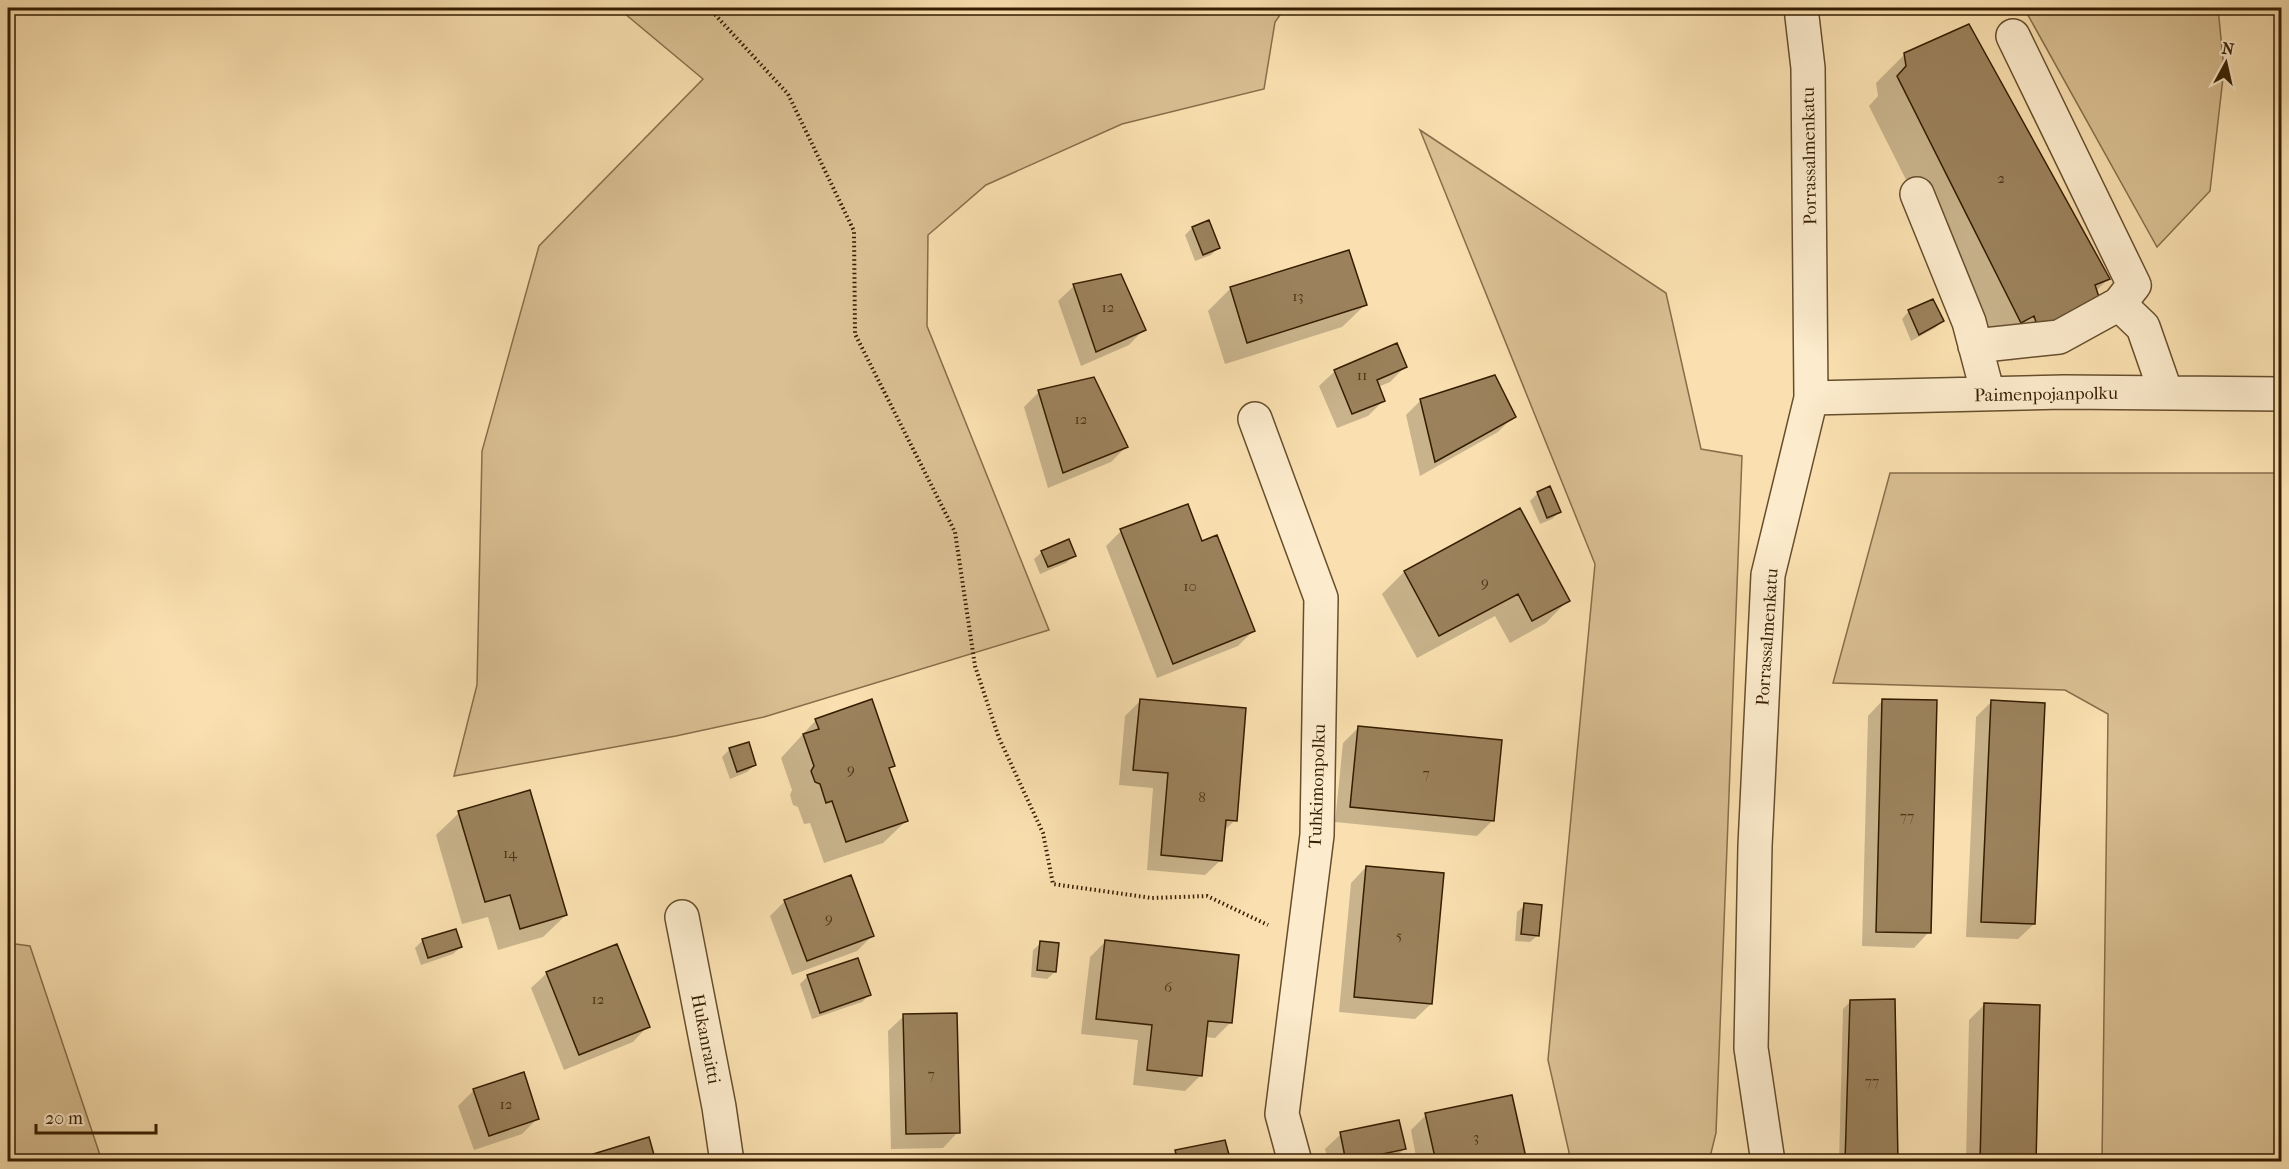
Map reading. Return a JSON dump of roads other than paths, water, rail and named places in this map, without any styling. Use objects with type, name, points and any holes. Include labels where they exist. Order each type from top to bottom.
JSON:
[{"type":"street","name":"Porrassalmenkatu","points":[[1768,1161],[1751,1048],[1755,846],[1768,574],[1811,398],[1808,68],[1801,8]]},
{"type":"street","points":[[1975,346],[2059,337],[2119,304],[2134,285],[2013,36]]},
{"type":"street","points":[[1917,194],[1969,322],[1988,394]]},
{"type":"street","points":[[2119,304],[2143,327],[2166,393]]},
{"type":"street","name":"Paimenpojanpolku","points":[[1811,398],[1988,394],[2282,394]]},
{"type":"street","name":"Tuhkimonpolku","points":[[1255,419],[1321,598],[1317,835],[1282,1114],[1295,1161]]},
{"type":"street","name":"Hukanraitti","points":[[682,917],[719,1107],[727,1161]]}]
